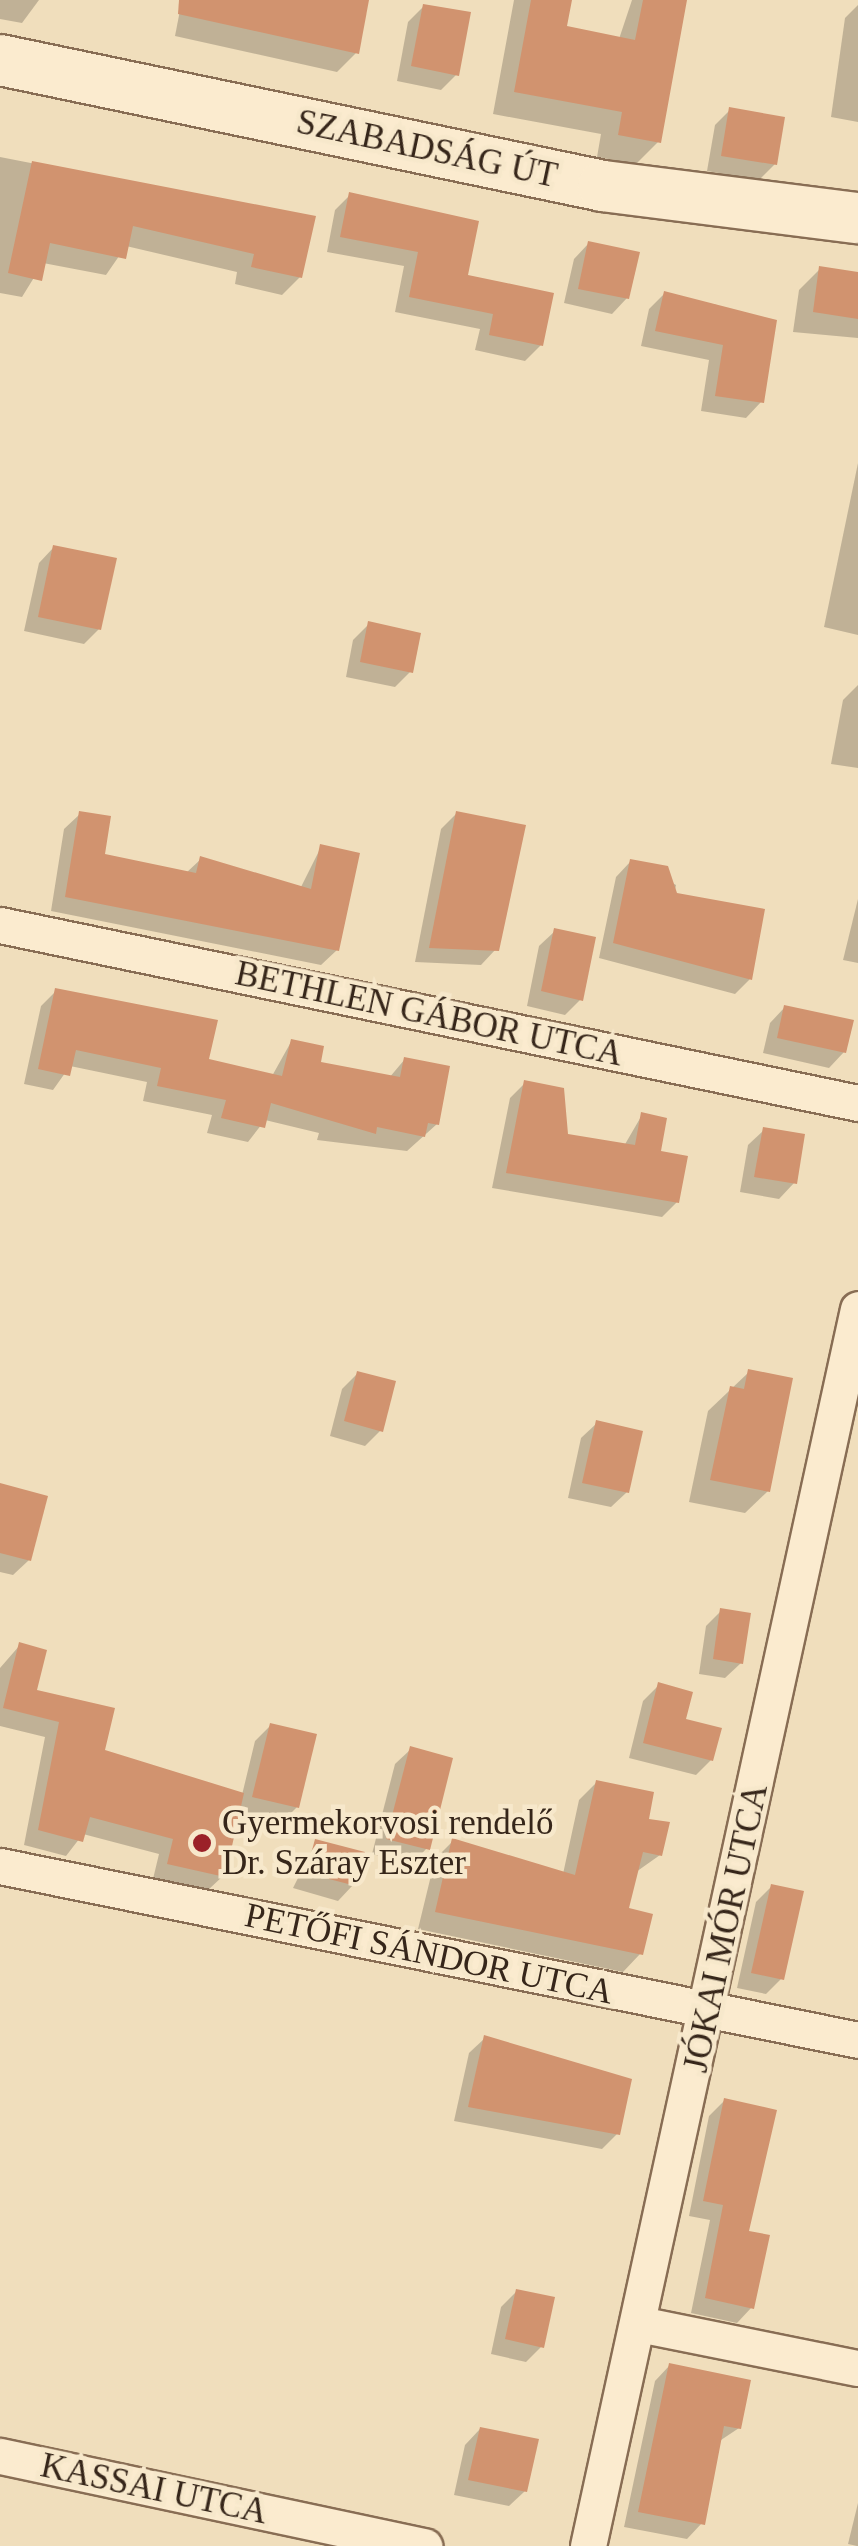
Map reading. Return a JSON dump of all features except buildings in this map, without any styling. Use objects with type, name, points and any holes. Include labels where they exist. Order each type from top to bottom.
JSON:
[{"type":"main road","name":"SZABADSÁG ÚT","points":[[0,60],[604,186],[858,218]]},
{"type":"street","name":"BETHLEN GÁBOR UTCA","points":[[0,925],[858,1103]]},
{"type":"street","name":"JÓKAI MÓR UTCA","points":[[588,2546],[709,2010],[858,1310]]},
{"type":"street","name":"PETŐFI SÁNDOR UTCA","points":[[0,1866],[858,2040]]},
{"type":"street","points":[[639,2324],[858,2368]]},
{"type":"street","name":"KASSAI UTCA","points":[[0,2456],[425,2546]]},
{"type":"place","name":"Gyermekorvosi rendelő Dr. Száray Eszter","points":[[202,1843]]}]
